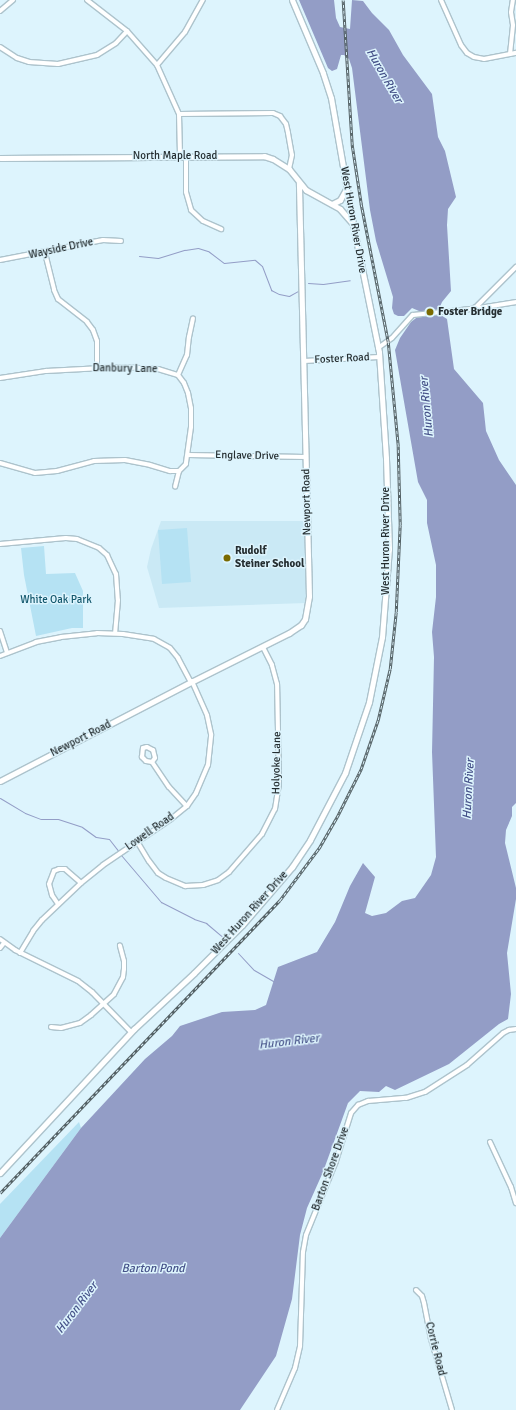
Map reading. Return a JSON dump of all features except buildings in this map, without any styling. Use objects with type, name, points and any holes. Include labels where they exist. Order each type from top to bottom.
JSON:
[{"type":"street","points":[[0,11],[13,0]]},
{"type":"street","points":[[87,0],[127,31],[157,66],[179,114],[180,155]]},
{"type":"street","points":[[157,66],[185,32],[203,0]]},
{"type":"street","name":"West Huron River Drive","points":[[0,1173],[131,1032],[194,974],[242,925],[292,867],[310,840],[335,794],[354,750],[369,702],[378,660],[386,597],[388,520],[383,405],[379,357],[353,224],[331,98],[323,74],[292,0]]},
{"type":"street","points":[[441,0],[461,45],[467,53],[474,57],[484,59],[516,53]]},
{"type":"street","points":[[510,54],[513,25],[511,12],[513,0]]},
{"type":"street","points":[[513,25],[516,30]]},
{"type":"street","points":[[0,47],[17,58],[29,62],[58,64],[97,55],[116,43],[127,31]]},
{"type":"street","points":[[179,114],[273,113],[280,116],[286,124],[292,155],[289,169]]},
{"type":"street","name":"North Maple Road","points":[[0,158],[180,155],[264,156],[289,169],[306,190],[332,204],[346,215],[353,224]]},
{"type":"street","points":[[186,156],[186,192],[191,210],[203,221],[221,229]]},
{"type":"street","name":"Newport Road","points":[[0,781],[297,629],[307,614],[306,457],[299,183]]},
{"type":"street","points":[[332,204],[340,200],[345,194],[347,185]]},
{"type":"street","name":"Wayside Drive","points":[[0,260],[104,240],[121,241]]},
{"type":"street","points":[[45,252],[54,290],[58,299],[87,322],[93,330],[97,341],[97,368]]},
{"type":"street","points":[[471,309],[481,303],[516,267]]},
{"type":"street","points":[[378,348],[392,338],[408,318],[417,313],[471,309],[516,302]]},
{"type":"street","points":[[0,463],[35,473],[57,472],[94,461],[125,460],[150,464],[170,471],[179,471],[185,467],[188,455],[191,408],[184,383],[178,375],[187,355],[193,318]]},
{"type":"street","name":"Foster Road","points":[[304,361],[379,357]]},
{"type":"street","name":"Danbury Lane","points":[[0,378],[46,370],[97,368],[158,368],[178,375]]},
{"type":"street","name":"Englave Drive","points":[[188,455],[306,457]]},
{"type":"street","points":[[176,488],[179,471]]},
{"type":"street","points":[[0,544],[66,538],[77,539],[99,548],[107,555],[116,574],[118,593],[115,633]]},
{"type":"street","points":[[0,631],[7,652]]},
{"type":"street","name":"Lowell Road","points":[[0,656],[36,642],[61,637],[115,633],[154,639],[170,648],[178,658],[191,682],[208,720],[211,734],[208,765],[203,780],[187,806],[81,883],[58,904],[33,931],[20,953]]},
{"type":"street","name":"Holyoke Lane","points":[[138,843],[158,873],[185,886],[203,885],[218,880],[229,872],[262,834],[274,809],[279,784],[277,684],[274,669],[263,647]]},
{"type":"street","points":[[152,762],[169,787],[187,806]]},
{"type":"street","points":[[58,904],[52,895],[49,884],[54,871],[58,869],[65,870],[81,883]]},
{"type":"street","points":[[0,939],[20,953],[78,980],[131,1032]]},
{"type":"street","points":[[0,948],[4,943]]},
{"type":"street","points":[[51,1027],[61,1028],[80,1023],[114,994],[123,977],[124,961],[120,946]]},
{"type":"street","name":"Barton Shore Drive","points":[[277,1410],[295,1368],[300,1346],[303,1252],[306,1235],[336,1161],[351,1113],[358,1105],[368,1101],[406,1098],[424,1092],[467,1065],[503,1033],[516,1029]]},
{"type":"street","points":[[490,1142],[512,1187],[516,1203]]},
{"type":"street","name":"Corrie Road","points":[[416,1290],[422,1296],[431,1339],[452,1410]]},
{"type":"shaded area","name":"Rudolf Steiner School","points":[[161,521],[305,521],[306,603],[159,608],[147,567],[151,549]]},
{"type":"green space","points":[[187,528],[191,582],[162,584],[158,530]]},
{"type":"green space","name":"White Oak Park","points":[[44,546],[46,574],[75,573],[83,591],[83,628],[72,628],[36,636],[24,575],[21,548]]},
{"type":"green space","points":[[79,1122],[81,1128],[0,1238],[0,1204]]},
{"type":"water","name":"Barton Pond","points":[[299,0],[334,0],[336,18],[340,27],[350,29],[352,0],[363,1],[372,13],[389,30],[403,55],[432,94],[438,137],[445,151],[456,197],[448,209],[447,225],[451,291],[442,302],[439,309],[439,314],[447,319],[454,369],[483,403],[486,431],[499,460],[516,485],[516,803],[512,807],[512,816],[506,830],[505,843],[516,888],[516,899],[507,953],[511,994],[508,1019],[499,1024],[449,1064],[395,1090],[386,1086],[379,1092],[360,1091],[348,1103],[323,1172],[307,1208],[300,1235],[292,1299],[276,1356],[240,1410],[0,1410],[0,1238],[81,1128],[145,1059],[172,1036],[180,1026],[222,1012],[255,1010],[266,1005],[278,967],[317,952],[335,922],[350,886],[363,863],[375,877],[365,913],[372,916],[386,913],[402,901],[415,898],[431,875],[436,857],[432,752],[434,657],[432,632],[436,597],[436,565],[427,523],[427,500],[418,482],[395,350],[400,338],[411,322],[420,315],[419,311],[412,308],[404,316],[398,316],[394,314],[392,308],[393,297],[376,241],[370,210],[352,68],[349,59],[344,55],[341,55],[337,69],[332,71],[328,68]]},
{"type":"waterway","points":[[139,256],[158,258],[185,250],[198,248],[208,251],[224,263],[255,260],[262,266],[271,290],[279,294],[289,296],[298,291]]},
{"type":"waterway","points":[[308,283],[323,284],[350,280]]},
{"type":"waterway","points":[[0,798],[25,813],[41,819],[58,819],[82,827],[96,837],[109,839],[119,852]]},
{"type":"waterway","points":[[121,855],[161,902],[194,919],[206,923],[224,938]]},
{"type":"waterway","points":[[238,953],[254,970],[273,981]]},
{"type":"railway","points":[[0,1193],[280,900],[319,848],[337,817],[361,769],[378,720],[390,669],[396,612],[400,525],[398,446],[388,342],[361,204],[352,145],[343,0]]},
{"type":"place","name":"Foster Bridge","points":[[430,312]]},
{"type":"place","name":"Rudolf Steiner School","points":[[227,558]]},
{"type":"water label","name":"Huron River","points":[[384,76]]},
{"type":"water label","name":"Huron River","points":[[427,407]]},
{"type":"water label","name":"Huron River","points":[[469,789]]},
{"type":"water label","name":"Huron River","points":[[289,1042]]},
{"type":"water label","name":"Huron River","points":[[77,1308]]}]
